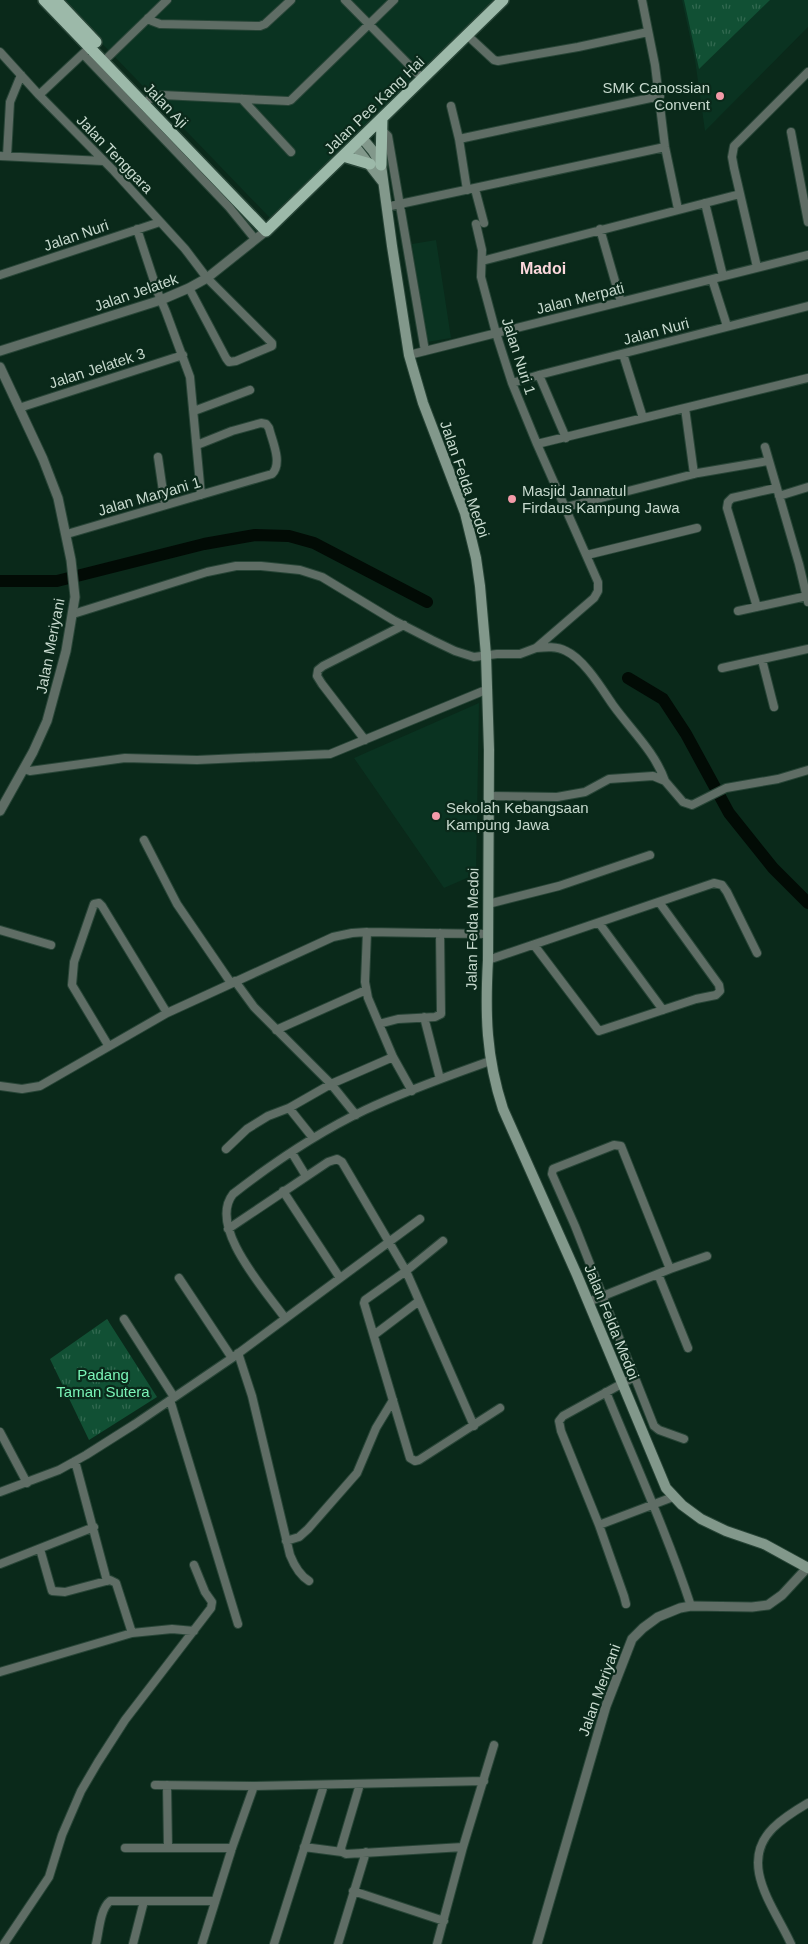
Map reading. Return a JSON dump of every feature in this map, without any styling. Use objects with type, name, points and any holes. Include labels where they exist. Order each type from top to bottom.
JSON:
[{"type":"main road","name":"Jalan Aji","points":[[44,0],[90,48],[106,58],[269,228]]},
{"type":"main road","name":"Jalan Aji","points":[[56,0],[90,48]]},
{"type":"main road","name":"Jalan Pee Kang Hai","points":[[269,228],[358,142],[382,124],[422,79],[503,0]]},
{"type":"main road","name":"Jalan Aji","points":[[147,101],[232,203],[269,228]]},
{"type":"main road","points":[[376,164],[382,124]]},
{"type":"main road","points":[[358,142],[376,164]]},
{"type":"main road","points":[[343,156],[376,164]]},
{"type":"main road","name":"Jalan Felda Medoi","points":[[376,164],[384,184],[409,355],[422,403],[465,513],[480,586],[488,689],[488,960],[486,989],[490,1061],[503,1109],[588,1302],[661,1479],[674,1497],[689,1511],[708,1523],[764,1544],[808,1568]]},
{"type":"street","points":[[106,58],[167,0]]},
{"type":"street","points":[[148,18],[160,24],[260,26],[265,24],[291,0]]},
{"type":"street","points":[[346,0],[422,79]]},
{"type":"street","points":[[147,101],[162,95],[291,100],[394,0]]},
{"type":"street","points":[[642,0],[660,96],[665,147],[678,209]]},
{"type":"street","points":[[467,35],[494,60],[498,61],[648,32]]},
{"type":"street","points":[[39,95],[90,48],[232,203],[255,239]]},
{"type":"street","name":"Jalan Tenggara","points":[[0,52],[185,249],[207,278],[272,343],[270,348],[230,362],[226,358],[190,288]]},
{"type":"street","points":[[757,268],[732,157],[734,146],[808,72]]},
{"type":"street","points":[[20,75],[10,102],[3,156],[103,161]]},
{"type":"street","points":[[459,139],[660,96]]},
{"type":"street","points":[[242,99],[291,152]]},
{"type":"street","points":[[451,106],[459,139],[467,190]]},
{"type":"street","points":[[382,124],[388,136],[425,351]]},
{"type":"street","points":[[791,132],[808,222]]},
{"type":"street","points":[[386,207],[665,147]]},
{"type":"street","name":"Jalan Nuri 1","points":[[476,189],[482,250],[482,277],[496,333],[512,383],[598,582],[598,591],[594,598],[536,648]]},
{"type":"street","points":[[482,261],[740,194]]},
{"type":"street","points":[[705,203],[723,276]]},
{"type":"street","name":"Jalan Nuri","points":[[0,276],[160,222]]},
{"type":"street","name":"Jalan Jelatek","points":[[0,351],[161,300],[190,288],[207,278],[269,228]]},
{"type":"street","points":[[137,229],[190,377],[201,495]]},
{"type":"street","points":[[600,229],[621,302]]},
{"type":"street","name":"Jalan Merpati","points":[[409,355],[808,255]]},
{"type":"street","points":[[712,279],[727,326]]},
{"type":"street","name":"Jalan Nuri","points":[[512,383],[808,306]]},
{"type":"street","points":[[623,354],[643,418]]},
{"type":"street","name":"Jalan Jelatek 3","points":[[19,408],[183,355]]},
{"type":"street","name":"Jalan Meriyani","points":[[0,367],[55,488],[67,534],[75,597],[74,614],[47,721],[24,769],[0,812]]},
{"type":"street","points":[[539,375],[566,438]]},
{"type":"street","points":[[537,444],[808,378]]},
{"type":"street","points":[[194,411],[250,390]]},
{"type":"street","points":[[685,408],[696,474]]},
{"type":"street","name":"Jalan Maryani 1","points":[[67,534],[272,474],[277,470],[278,464],[269,428],[266,424],[261,423],[232,431],[197,445]]},
{"type":"street","points":[[738,611],[807,599],[799,564],[765,447]]},
{"type":"street","points":[[158,457],[166,505]]},
{"type":"street","points":[[566,507],[722,468],[768,461]]},
{"type":"street","points":[[779,496],[808,487]]},
{"type":"street","points":[[757,607],[727,508],[728,502],[732,498],[776,488]]},
{"type":"street","points":[[587,555],[697,528]]},
{"type":"street","points":[[799,564],[808,561]]},
{"type":"street","points":[[74,614],[207,572],[236,566],[261,566],[300,570],[322,577],[404,625],[464,655],[474,657],[520,654],[536,648],[555,647],[566,650],[573,655],[597,682],[650,752],[660,768],[665,781],[683,802],[692,805],[697,804],[726,788],[778,779],[808,770]]},
{"type":"street","points":[[365,740],[322,684],[317,676],[318,670],[404,625]]},
{"type":"street","points":[[722,668],[808,649]]},
{"type":"street","points":[[762,660],[774,707]]},
{"type":"street","points":[[24,769],[30,771],[125,758],[197,760],[325,754],[340,751],[488,689]]},
{"type":"street","points":[[488,796],[557,798],[585,792],[609,779],[653,776],[665,781]]},
{"type":"street","points":[[144,840],[177,904],[233,982],[254,1007],[330,1084],[356,1115]]},
{"type":"street","points":[[488,904],[559,886],[650,855]]},
{"type":"street","points":[[488,960],[710,884],[720,883],[728,892],[757,953]]},
{"type":"street","points":[[534,945],[597,1030],[602,1031],[696,999],[716,995],[720,988],[659,902]]},
{"type":"street","points":[[108,1046],[72,985],[74,962],[94,904],[99,903],[102,906],[167,1013]]},
{"type":"street","points":[[599,923],[663,1010]]},
{"type":"street","points":[[0,930],[51,945]]},
{"type":"street","points":[[366,932],[366,990],[393,1057],[412,1091]]},
{"type":"street","points":[[0,1086],[22,1089],[40,1086],[167,1013],[334,937],[366,932],[488,934]]},
{"type":"street","points":[[379,1024],[398,1019],[439,1016],[442,1010],[440,933]]},
{"type":"street","points":[[276,1030],[366,990]]},
{"type":"street","points":[[424,1017],[440,1079]]},
{"type":"street","points":[[226,1149],[247,1130],[268,1116],[289,1108],[330,1084],[393,1057]]},
{"type":"street","points":[[285,1318],[242,1258],[228,1228],[227,1208],[233,1194],[313,1138],[356,1115],[440,1079],[490,1061]]},
{"type":"street","points":[[289,1108],[313,1138]]},
{"type":"street","points":[[670,1269],[621,1146],[614,1145],[555,1168],[552,1171],[656,1428],[684,1439]]},
{"type":"street","points":[[292,1152],[306,1176]]},
{"type":"street","points":[[228,1228],[331,1160],[337,1159],[342,1162],[406,1271],[474,1426]]},
{"type":"street","points":[[283,1191],[340,1278]]},
{"type":"street","points":[[0,1492],[27,1483],[75,1461],[172,1399],[420,1219]]},
{"type":"street","points":[[443,1241],[406,1271],[364,1301],[408,1455],[416,1461],[500,1408]]},
{"type":"street","points":[[588,1302],[707,1256]]},
{"type":"street","points":[[658,1274],[688,1348]]},
{"type":"street","points":[[179,1278],[244,1367],[286,1541],[295,1567],[309,1581]]},
{"type":"street","points":[[374,1334],[419,1301]]},
{"type":"street","points":[[124,1320],[172,1399],[238,1624]]},
{"type":"street","points":[[626,1604],[599,1525],[559,1421],[561,1417],[634,1377]]},
{"type":"street","points":[[606,1392],[665,1533],[691,1606]]},
{"type":"street","points":[[286,1541],[299,1537],[308,1529],[356,1473],[376,1428],[393,1400]]},
{"type":"street","points":[[0,1432],[27,1483]]},
{"type":"street","points":[[75,1461],[107,1581]]},
{"type":"street","points":[[599,1525],[674,1497]]},
{"type":"street","points":[[0,1564],[94,1527]]},
{"type":"street","points":[[40,1549],[52,1591],[65,1592],[112,1581],[118,1589],[132,1633]]},
{"type":"street","points":[[4,1944],[49,1877],[62,1835],[81,1790],[98,1762],[125,1720],[194,1632],[212,1605],[194,1565]]},
{"type":"street","name":"Jalan Meriyani","points":[[538,1944],[606,1706],[629,1645],[637,1633],[658,1617],[691,1606],[752,1607],[768,1605],[782,1595],[808,1568]]},
{"type":"street","points":[[0,1672],[132,1633],[172,1629],[194,1632]]},
{"type":"street","points":[[437,1944],[494,1745]]},
{"type":"street","points":[[155,1785],[254,1786],[484,1781]]},
{"type":"street","points":[[342,1852],[340,1848],[360,1784]]},
{"type":"street","points":[[274,1944],[324,1785]]},
{"type":"street","points":[[167,1786],[168,1848]]},
{"type":"street","points":[[202,1944],[232,1848],[254,1786]]},
{"type":"street","points":[[792,1944],[762,1885],[758,1871],[758,1860],[764,1839],[772,1829],[808,1802]]},
{"type":"street","points":[[304,1847],[346,1854],[464,1847]]},
{"type":"street","points":[[125,1848],[232,1848]]},
{"type":"street","points":[[338,1944],[366,1852]]},
{"type":"street","points":[[354,1891],[444,1921]]},
{"type":"street","points":[[132,1944],[144,1901]]},
{"type":"street","points":[[96,1944],[108,1902],[215,1901]]},
{"type":"shaded area","points":[[60,0],[496,0],[271,219]]},
{"type":"shaded area","name":"SMK Canossian Convent","points":[[682,0],[808,0],[808,27],[705,131],[695,60]]},
{"type":"shaded area","points":[[436,240],[451,338],[427,342],[412,244]]},
{"type":"shaded area","name":"Sekolah Kebangsaan Kampung Jawa","points":[[479,703],[476,874],[444,888],[354,758]]},
{"type":"green space","points":[[684,0],[770,0],[699,69]]},
{"type":"green space","name":"Padang Taman Sutera","points":[[107,1319],[157,1397],[89,1440],[50,1359]]},
{"type":"waterway","points":[[0,581],[57,581],[204,544],[255,535],[289,536],[314,543],[427,602]]},
{"type":"waterway","points":[[628,678],[663,699],[686,734],[729,813],[773,868],[808,903]]},
{"type":"place","name":"SMK Canossian Convent","points":[[720,96]]},
{"type":"place","name":"Masjid Jannatul Firdaus Kampung Jawa","points":[[512,499]]},
{"type":"place","name":"Sekolah Kebangsaan Kampung Jawa","points":[[436,816]]},
{"type":"district","name":"Madoi","points":[[543,268]]}]
